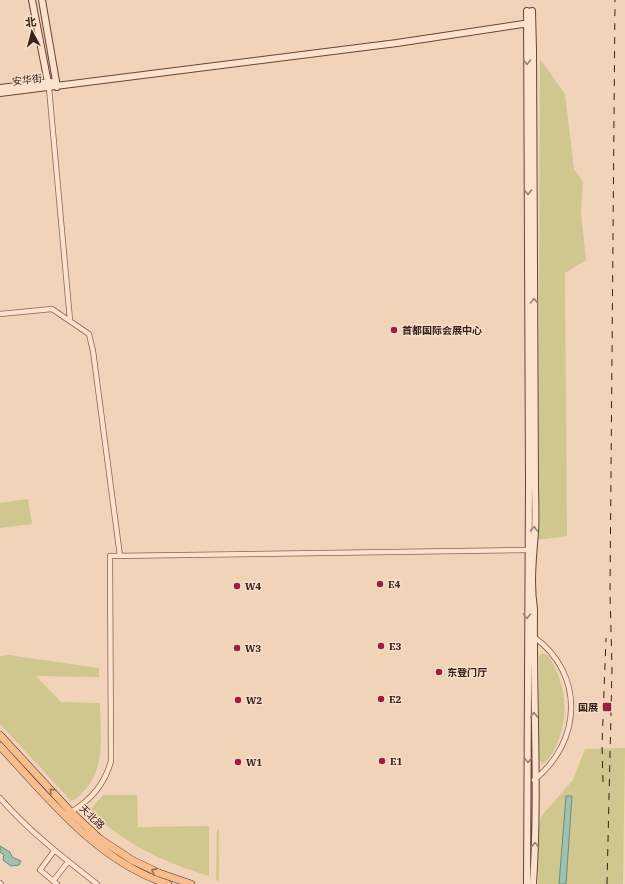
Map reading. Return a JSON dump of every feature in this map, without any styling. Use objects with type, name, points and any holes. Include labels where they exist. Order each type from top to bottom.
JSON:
[{"type":"main road","name":"天北路","points":[[0,735],[71,812],[100,839],[132,860],[159,873],[190,884]]},
{"type":"main road","name":"天北路","points":[[0,746],[66,818],[97,844],[131,866],[168,884]]},
{"type":"street","points":[[32,0],[45,76],[48,85],[70,320]]},
{"type":"street","points":[[42,0],[56,84]]},
{"type":"street","points":[[529,11],[535,507],[531,564],[534,637],[533,884]]},
{"type":"street","points":[[527,884],[530,23]]},
{"type":"street","name":"安华街","points":[[0,93],[48,85],[397,43],[530,23]]},
{"type":"street","name":"安华街","points":[[0,88],[48,85]]},
{"type":"street","points":[[0,314],[52,309],[89,334],[93,351],[120,556]]},
{"type":"street","points":[[71,812],[81,805],[101,786],[107,775],[111,761],[110,556],[528,550]]},
{"type":"street","points":[[534,637],[544,645],[561,667],[568,686],[572,706],[571,720],[563,745],[555,760],[534,780]]},
{"type":"street","points":[[0,798],[22,823],[54,851],[97,884]]},
{"type":"street","points":[[54,851],[40,870],[55,883],[68,862]]},
{"type":"shaded area","points":[[540,59],[565,94],[574,169],[583,182],[581,213],[586,260],[565,273],[567,536],[538,540]]},
{"type":"shaded area","points":[[28,499],[32,524],[0,528],[0,503]]},
{"type":"shaded area","points":[[542,653],[548,655],[559,677],[565,710],[564,721],[557,744],[553,753],[545,763],[542,764],[539,759],[539,656]]},
{"type":"shaded area","points":[[9,655],[99,668],[99,677],[36,676],[61,702],[100,703],[101,738],[99,761],[96,772],[91,783],[77,798],[71,801],[0,724],[0,656]]},
{"type":"shaded area","points":[[625,748],[623,884],[566,884],[572,796],[566,796],[559,884],[538,884],[539,823],[543,814],[573,780],[585,749]]},
{"type":"shaded area","points":[[103,795],[137,795],[138,827],[209,826],[209,876],[176,865],[145,851],[103,823],[89,811]]},
{"type":"shaded area","points":[[566,796],[572,796],[566,884],[559,884]]},
{"type":"shaded area","points":[[217,829],[219,831],[219,882],[216,880]]},
{"type":"shaded area","points":[[0,846],[10,852],[12,857],[21,861],[19,865],[11,866],[3,860],[4,855],[0,852]]},
{"type":"railway","points":[[607,884],[612,669],[610,593],[615,0]]},
{"type":"railway","points":[[603,782],[602,746],[606,638]]},
{"type":"place","name":"首都国际会展中心","points":[[394,330]]},
{"type":"place","name":"E4","points":[[380,584]]},
{"type":"place","name":"W4","points":[[237,586]]},
{"type":"place","name":"E3","points":[[381,646]]},
{"type":"place","name":"W3","points":[[237,648]]},
{"type":"place","name":"东登门厅","points":[[439,672]]},
{"type":"place","name":"E2","points":[[381,699]]},
{"type":"place","name":"W2","points":[[238,700]]},
{"type":"place","name":"国展","points":[[607,707]]},
{"type":"place","name":"E1","points":[[382,761]]},
{"type":"place","name":"W1","points":[[238,762]]}]
